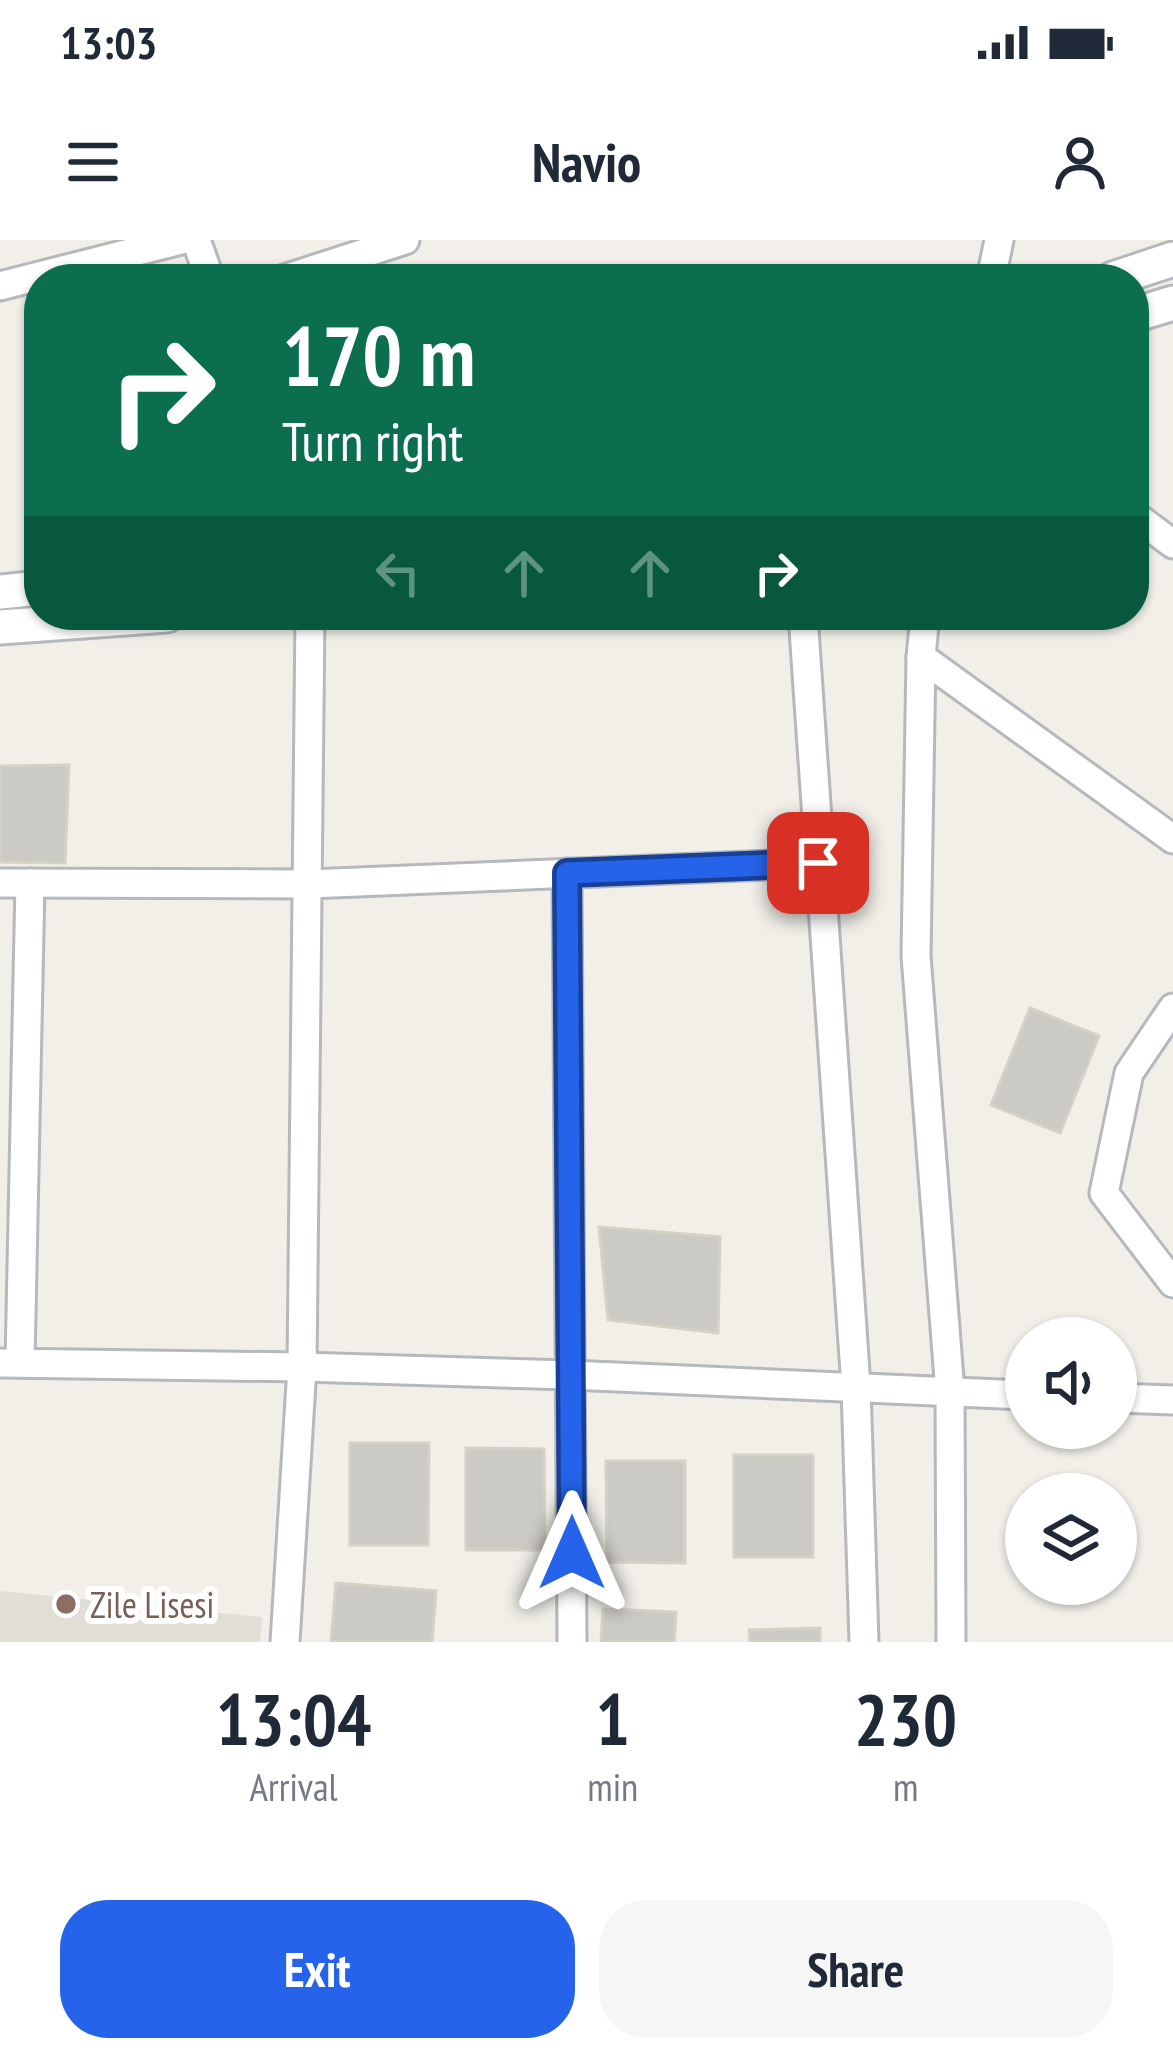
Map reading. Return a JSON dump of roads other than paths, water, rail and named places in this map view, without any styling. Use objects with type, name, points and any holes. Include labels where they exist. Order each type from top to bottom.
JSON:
[{"type":"street","points":[[87,264],[181,240]]},
{"type":"street","points":[[331,264],[405,240]]},
{"type":"street","points":[[1149,526],[1173,544]]},
{"type":"street","points":[[285,1642],[302,1367],[310,630]]},
{"type":"street","points":[[803,630],[856,1387],[864,1642]]},
{"type":"street","points":[[924,630],[916,956],[950,1393],[951,1642]]},
{"type":"street","points":[[921,656],[1173,838]]},
{"type":"street","points":[[0,883],[309,884],[818,863]]},
{"type":"street","points":[[567,873],[572,1642]]},
{"type":"street","points":[[30,883],[10,1363],[570,1375],[1005,1394]]},
{"type":"street","points":[[1173,1008],[1129,1073],[1104,1193],[1173,1283]]},
{"type":"street","points":[[1137,1399],[1173,1400]]},
{"type":"place","name":"Zile Lisesi","points":[[66,1604]]}]
